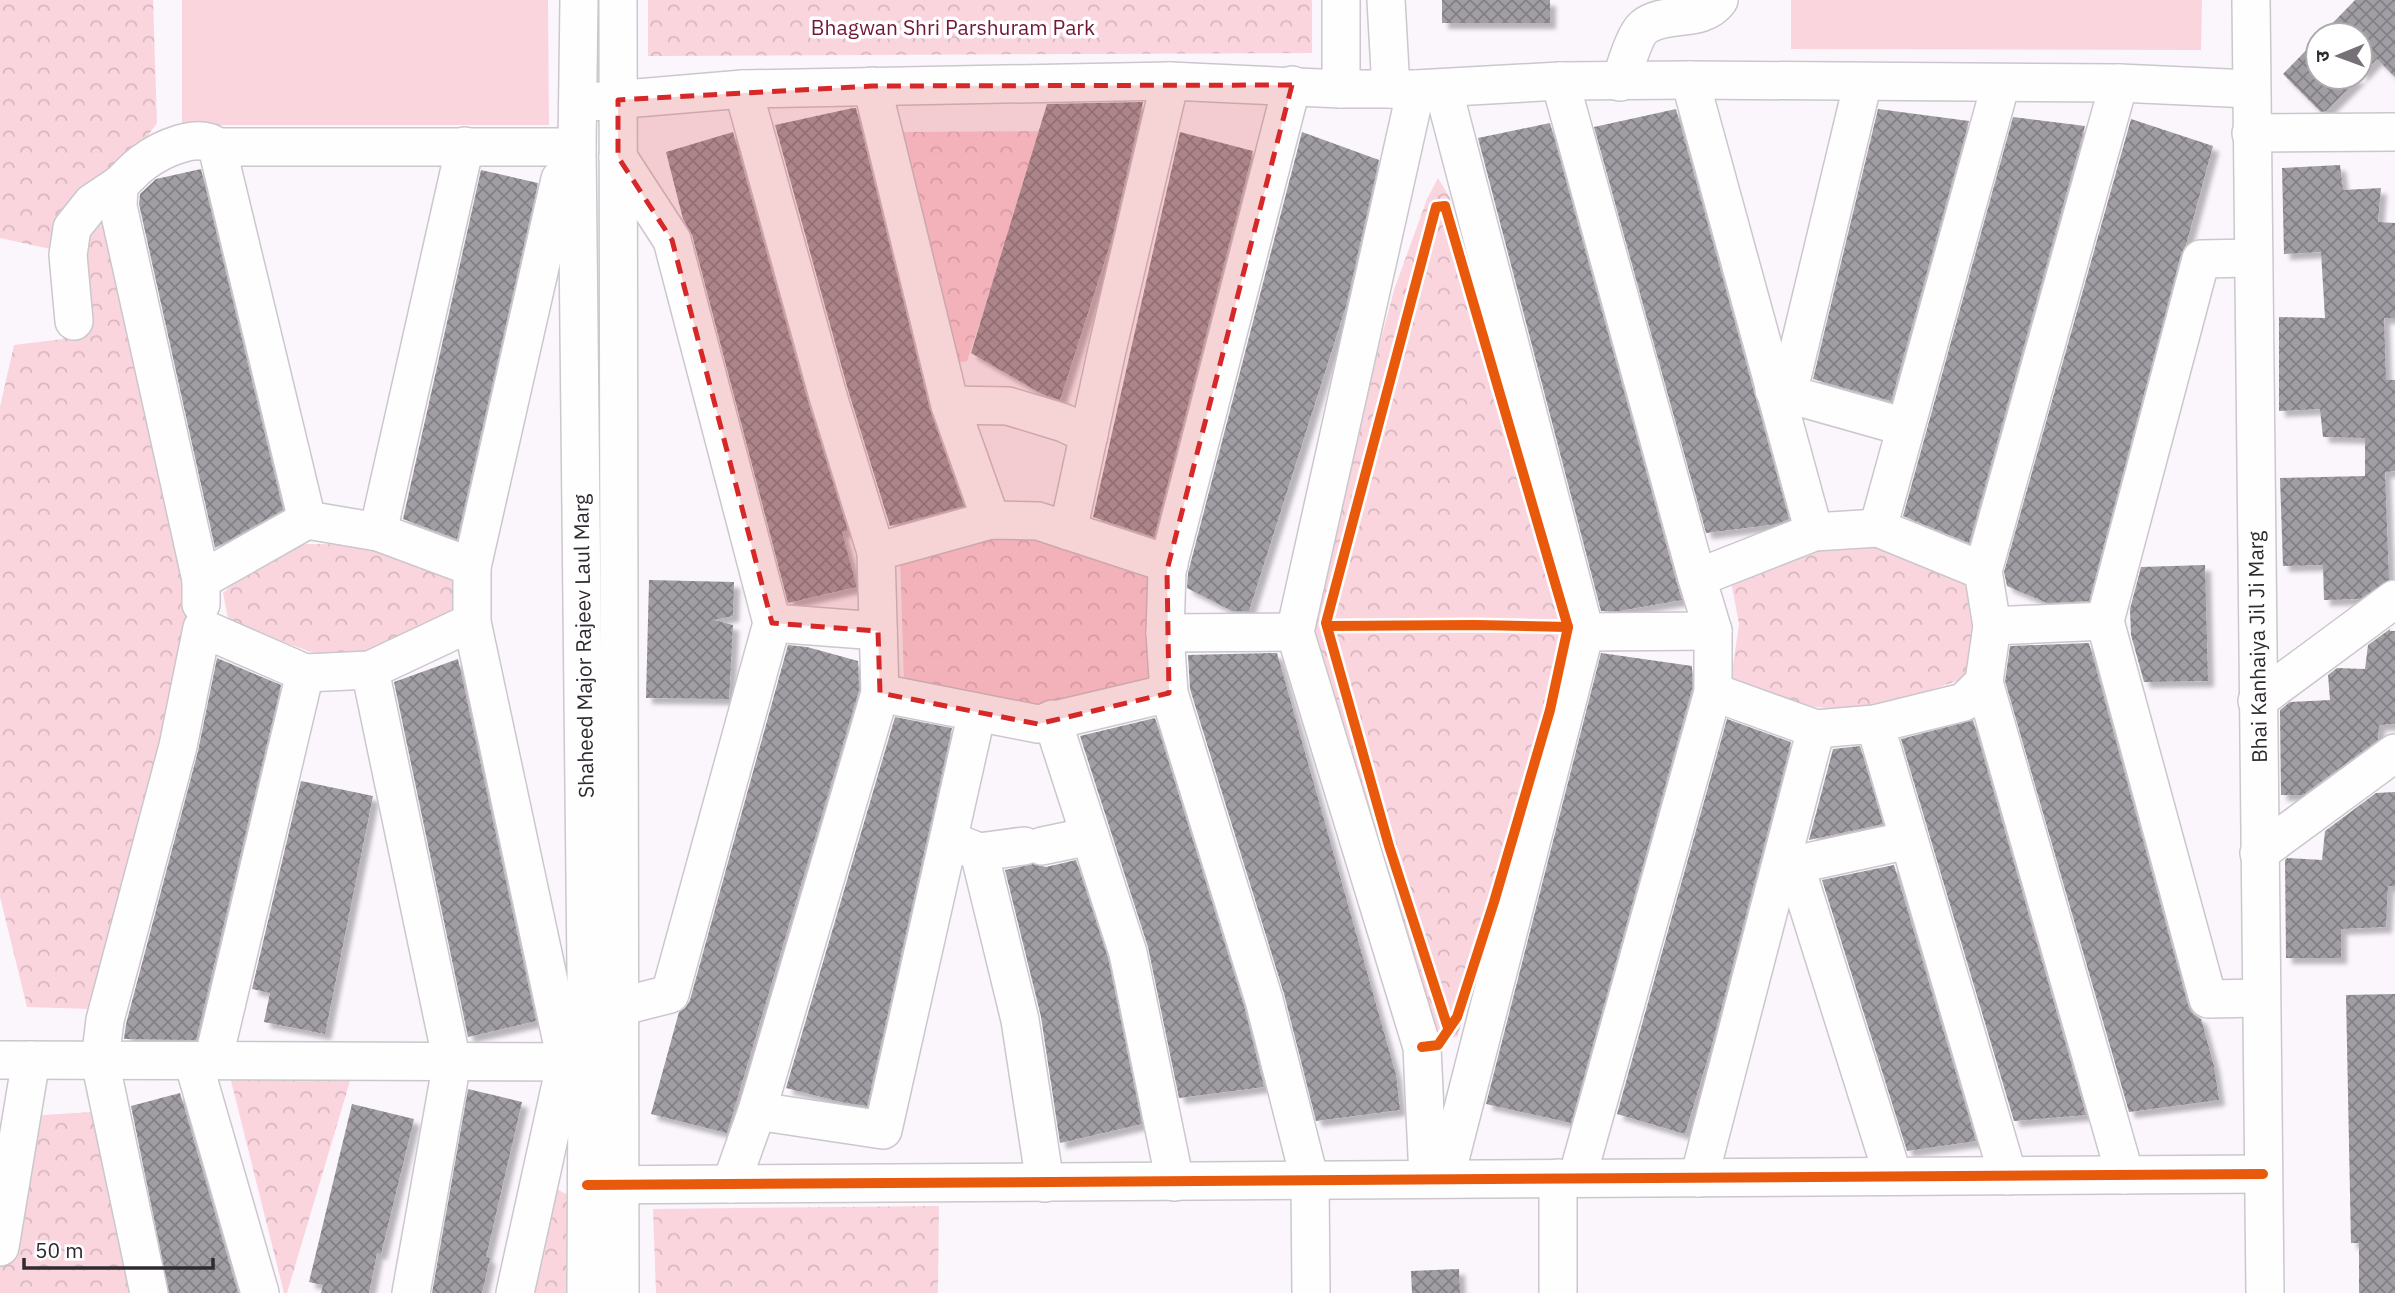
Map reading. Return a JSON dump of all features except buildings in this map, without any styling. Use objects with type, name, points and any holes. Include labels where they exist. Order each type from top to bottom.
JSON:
[{"type":"street","name":"Shaheed Major Rajeev Laul Marg","points":[[579,0],[577,147],[591,1061],[603,1185],[620,1293]]},
{"type":"street","name":"Shaheed Major Rajeev Laul Marg","points":[[591,1061],[619,1007],[618,0]]},
{"type":"street","points":[[1341,0],[1341,89]]},
{"type":"street","points":[[1386,0],[1417,89],[1586,632],[1436,1178]]},
{"type":"street","points":[[1619,82],[1642,28],[1656,21],[1700,13],[1717,4],[1719,0]]},
{"type":"street","name":"Bhai Kanhaiya Jil Ji Marg","points":[[2251,0],[2265,1293]]},
{"type":"street","points":[[578,103],[743,89],[1170,81],[1341,89],[1417,89],[1560,81],[1690,80],[2119,83],[2250,89]]},
{"type":"street","points":[[1690,80],[1781,392],[1814,532]]},
{"type":"street","points":[[1068,531],[1170,81]]},
{"type":"street","points":[[1558,1293],[1568,1178],[1713,692],[1713,631],[1560,81]]},
{"type":"street","points":[[1781,392],[1863,82]]},
{"type":"street","points":[[1878,528],[2001,83]]},
{"type":"street","points":[[2119,83],[1983,570],[1992,626],[1984,682],[2125,1175]]},
{"type":"street","points":[[1292,85],[1169,564],[1165,633],[1170,693],[1264,1000],[1310,1181],[1311,1293]]},
{"type":"street","points":[[872,86],[950,405],[991,520]]},
{"type":"street","points":[[731,1184],[757,1111],[880,693],[876,552],[828,396],[743,89]]},
{"type":"street","points":[[1417,89],[1295,632],[1422,1047],[1436,1178]]},
{"type":"street","points":[[2251,133],[2395,131]]},
{"type":"street","points":[[74,321],[68,255],[72,228],[92,203],[119,185],[144,162],[187,141],[213,143],[217,147],[307,520]]},
{"type":"street","points":[[378,532],[466,146]]},
{"type":"street","points":[[217,147],[577,147]]},
{"type":"street","points":[[618,158],[672,240],[772,623],[670,994],[619,1007]]},
{"type":"street","points":[[515,1293],[591,1061],[472,622],[472,566],[560,179]]},
{"type":"street","points":[[119,185],[118,206],[201,580],[202,628],[178,746],[105,1020],[100,1061],[149,1293]]},
{"type":"street","points":[[2252,258],[2201,259],[2105,621],[2208,999],[2261,998]]},
{"type":"street","points":[[1781,392],[1905,427]]},
{"type":"street","points":[[950,405],[1008,406],[1064,423],[1089,435]]},
{"type":"street","points":[[201,580],[307,520],[378,532],[472,566]]},
{"type":"street","points":[[876,552],[991,520],[1038,521],[1169,564]]},
{"type":"street","points":[[1697,578],[1814,532],[1878,528],[1983,570]]},
{"type":"street","points":[[2257,701],[2395,599]]},
{"type":"street","points":[[1992,626],[2105,621]]},
{"type":"street","points":[[202,628],[305,673],[370,670],[472,622]]},
{"type":"street","points":[[772,623],[878,631]]},
{"type":"street","points":[[1586,632],[1713,631]]},
{"type":"street","points":[[1165,633],[1295,632]]},
{"type":"street","points":[[370,670],[453,1062],[411,1293]]},
{"type":"street","points":[[260,1293],[203,1061],[305,673]]},
{"type":"street","points":[[1713,692],[1816,729],[1875,724],[1964,702],[1984,682]]},
{"type":"street","points":[[880,693],[1038,724],[1170,693]]},
{"type":"street","points":[[757,1111],[883,1130],[964,846],[977,712]]},
{"type":"street","points":[[1052,719],[1128,953],[1175,1182]]},
{"type":"street","points":[[1875,724],[2008,1176]]},
{"type":"street","points":[[1699,1178],[1787,866],[1816,729]]},
{"type":"street","points":[[2259,853],[2395,753]]},
{"type":"street","points":[[964,846],[1033,846],[1090,836]]},
{"type":"street","points":[[1787,866],[1909,840]]},
{"type":"street","points":[[964,846],[1020,1020],[1045,1183]]},
{"type":"street","points":[[1787,866],[1893,1176]]},
{"type":"street","points":[[0,1247],[16,1060],[591,1061]]},
{"type":"street","points":[[603,1185],[2263,1174]]},
{"type":"street","name":"Shaheed Major Rajeev Laul Marg","points":[[586,1293],[603,1185]]},
{"type":"highlighted area","points":[[1292,85],[1167,570],[1169,693],[1038,724],[880,693],[878,631],[772,623],[672,240],[618,157],[618,100],[872,86]]},
{"type":"green space","points":[[0,0],[153,0],[157,123],[104,196],[187,589],[185,640],[90,1009],[27,1007],[0,897],[0,407],[14,345],[63,339],[64,252],[0,238]]},
{"type":"green space","points":[[182,0],[548,0],[549,125],[182,125]]},
{"type":"green space","name":"Bhagwan Shri Parshuram Park","points":[[648,0],[1312,0],[1312,53],[648,56]]},
{"type":"green space","points":[[1791,0],[2202,0],[2201,50],[1791,49]]},
{"type":"green space","points":[[1044,131],[967,361],[947,365],[901,132]]},
{"type":"green space","points":[[1438,178],[1450,198],[1578,628],[1487,950],[1457,1037],[1435,1039],[1305,627],[1394,290],[1427,199]]},
{"type":"green space","points":[[1040,530],[1155,572],[1156,679],[1034,710],[904,682],[900,558],[991,532]]},
{"type":"green space","points":[[1874,538],[1974,578],[1977,674],[1867,712],[1805,706],[1731,679],[1739,624],[1730,576],[1816,544]]},
{"type":"green space","points":[[305,544],[417,545],[448,568],[466,601],[447,626],[386,652],[323,656],[229,623],[223,593],[261,564]]},
{"type":"green space","points":[[229,1073],[350,1081],[287,1293],[284,1293]]},
{"type":"green space","points":[[107,1111],[149,1293],[0,1293],[0,1235],[28,1116]]},
{"type":"green space","points":[[551,1186],[568,1195],[568,1293],[531,1293]]},
{"type":"green space","points":[[939,1206],[938,1293],[656,1293],[653,1209]]},
{"type":"cycle path","points":[[1422,1047],[1438,1045],[1457,1017],[1550,710],[1568,627],[1445,206],[1436,207],[1326,623],[1389,846],[1448,1028]]},
{"type":"cycle path","points":[[1327,626],[1568,627]]},
{"type":"cycle path","points":[[587,1185],[2263,1174]]}]
